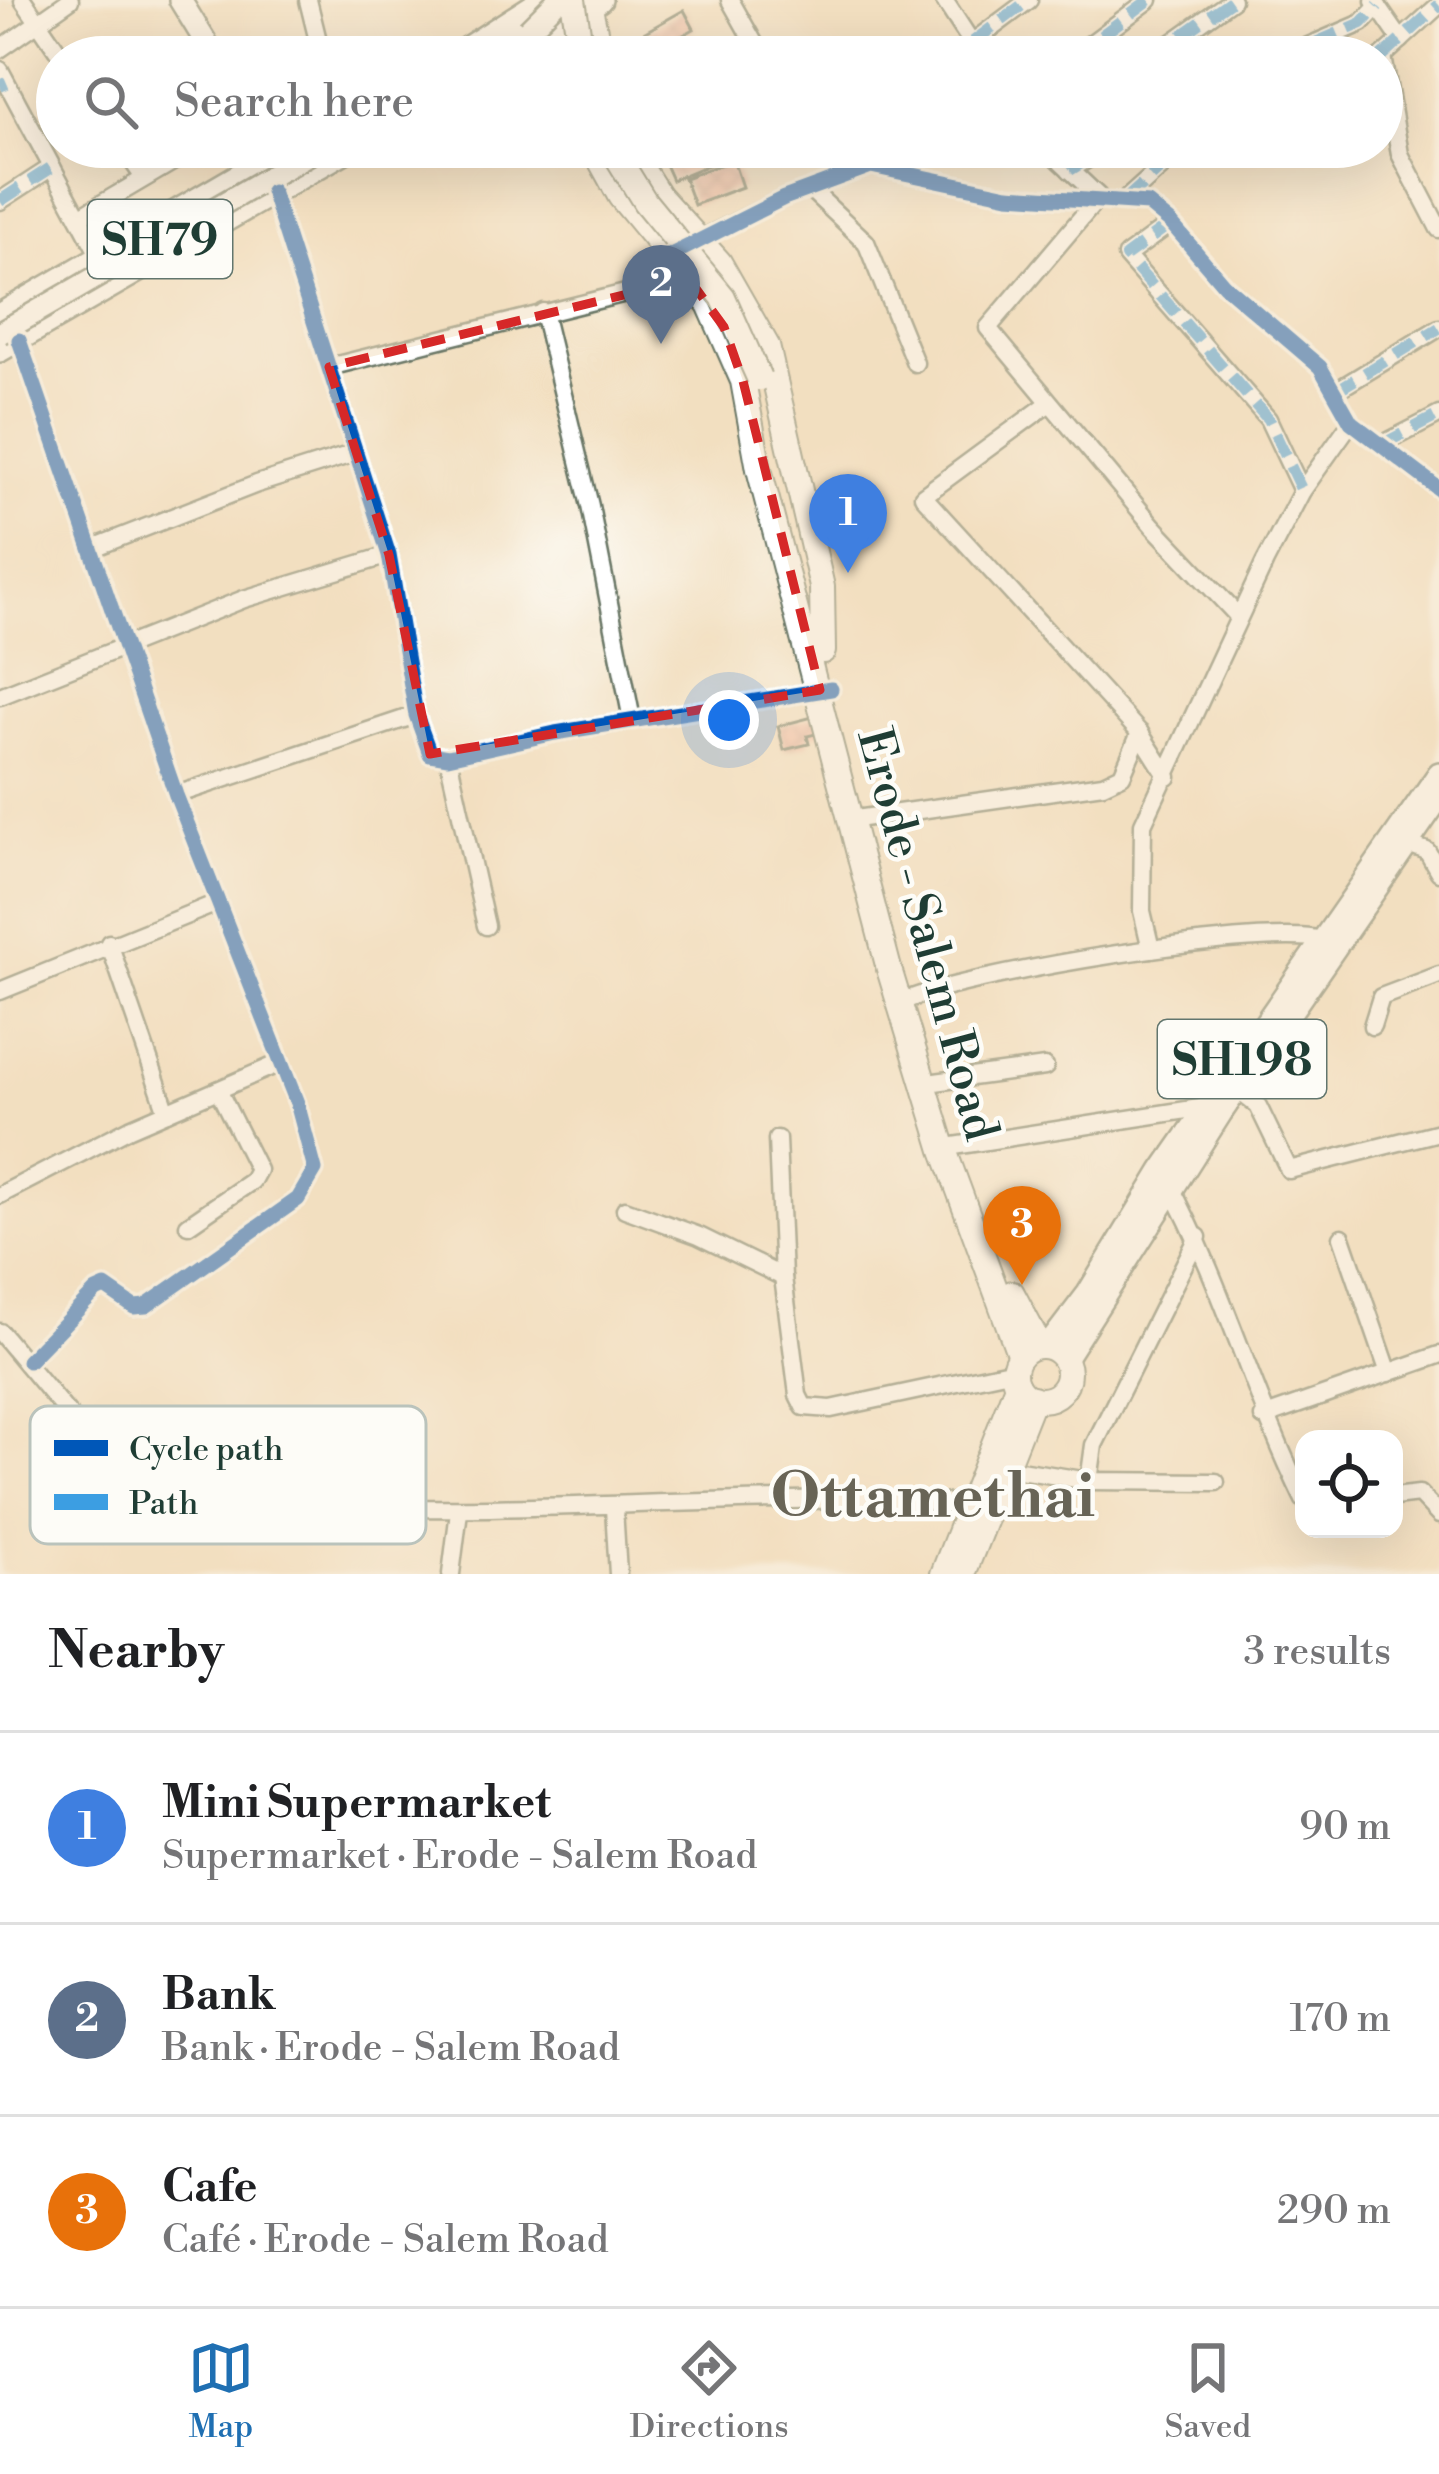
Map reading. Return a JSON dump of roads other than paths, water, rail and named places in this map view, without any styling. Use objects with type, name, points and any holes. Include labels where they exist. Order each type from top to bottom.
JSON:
[{"type":"highway","points":[[554,0],[557,36]]},
{"type":"highway","points":[[584,36],[588,3]]},
{"type":"highway","points":[[588,3],[596,36]]},
{"type":"highway","name":"Erode - Salem Road","points":[[605,168],[620,196],[724,327],[743,381],[759,470],[825,689],[944,1150],[1039,1363]]},
{"type":"highway","points":[[624,168],[645,202],[723,297],[759,378],[818,631]]},
{"type":"highway","name":"Erode - Salem Road","points":[[641,168],[659,196],[719,262],[767,346],[822,587],[818,631],[825,689]]},
{"type":"highway","name":"Erode - Salem Road","points":[[905,1000],[954,1146],[1039,1363]]},
{"type":"highway","points":[[963,1574],[1007,1468],[1039,1363]]},
{"type":"highway","points":[[943,1574],[970,1504],[1039,1363]]},
{"type":"main road","points":[[181,0],[202,36]]},
{"type":"main road","points":[[485,36],[541,0]]},
{"type":"main road","points":[[519,36],[554,0]]},
{"type":"main road","points":[[565,36],[588,3]]},
{"type":"main road","points":[[0,314],[246,168]]},
{"type":"main road","points":[[280,168],[282,186]]},
{"type":"main road","name":"SH79","points":[[6,341],[287,168]]},
{"type":"main road","points":[[6,341],[315,168]]},
{"type":"main road","name":"SH198","points":[[1402,842],[1439,773]]},
{"type":"main road","name":"SH198","points":[[1039,1363],[1402,842],[1439,799]]},
{"type":"main road","name":"SH198","points":[[1167,1180],[1206,1106],[1232,1086]]},
{"type":"street","points":[[23,0],[48,36]]},
{"type":"street","points":[[0,49],[70,0]]},
{"type":"street","points":[[308,0],[317,36]]},
{"type":"street","points":[[730,0],[750,36]]},
{"type":"street","points":[[944,0],[968,36]]},
{"type":"street","points":[[992,36],[1029,0]]},
{"type":"street","points":[[1101,36],[1149,0]]},
{"type":"street","points":[[1330,36],[1362,22],[1376,3],[1398,36]]},
{"type":"street","points":[[1179,36],[1219,4]]},
{"type":"street","points":[[1403,38],[1439,5]]},
{"type":"street","points":[[2,80],[36,139]]},
{"type":"street","points":[[1403,160],[1439,229]]},
{"type":"street","points":[[0,201],[50,168]]},
{"type":"street","points":[[53,168],[115,284]]},
{"type":"street","points":[[137,168],[143,178]]},
{"type":"street","points":[[79,218],[161,168]]},
{"type":"street","points":[[670,256],[866,168]]},
{"type":"street","points":[[891,168],[1008,195],[1099,197],[1148,204],[1171,223],[1224,285],[1320,368],[1351,422],[1439,489]]},
{"type":"street","points":[[1073,168],[1070,170],[1099,197]]},
{"type":"street","points":[[1124,201],[1161,168]]},
{"type":"street","points":[[282,186],[328,367],[388,555],[416,715],[430,754],[448,757],[632,720],[825,689]]},
{"type":"street","points":[[812,190],[866,242],[915,363]]},
{"type":"street","points":[[1099,197],[988,328],[1048,404],[1238,615]]},
{"type":"street","points":[[1171,223],[1126,256],[1268,419],[1302,491]]},
{"type":"street","points":[[328,367],[689,279],[719,262]]},
{"type":"street","points":[[543,312],[590,506],[632,720]]},
{"type":"street","points":[[1334,392],[1439,328]]},
{"type":"street","points":[[6,341],[93,548],[176,795],[313,1151],[315,1170],[298,1199],[146,1306],[134,1307],[106,1287],[96,1291],[28,1361]]},
{"type":"street","points":[[1048,404],[922,496],[1140,733],[1168,776]]},
{"type":"street","points":[[1381,445],[1439,415]]},
{"type":"street","points":[[1151,949],[1142,911],[1143,824],[1238,615],[1302,491],[1351,422]]},
{"type":"street","points":[[93,548],[355,453]]},
{"type":"street","points":[[0,696],[126,642],[388,555]]},
{"type":"street","points":[[176,795],[416,715]]},
{"type":"street","points":[[855,819],[1103,784],[1122,775],[1140,733]]},
{"type":"street","points":[[448,757],[486,926]]},
{"type":"street","points":[[1402,842],[1427,851],[1439,872]]},
{"type":"street","points":[[0,991],[217,903]]},
{"type":"street","points":[[109,943],[167,1112]]},
{"type":"street","points":[[905,1000],[963,982],[1151,949],[1332,943]]},
{"type":"street","points":[[1372,1026],[1381,997],[1439,974]]},
{"type":"street","points":[[0,1196],[167,1112],[280,1063]]},
{"type":"street","points":[[935,1082],[1045,1066]]},
{"type":"street","points":[[1232,1086],[1258,1106],[1288,1170],[1439,1132]]},
{"type":"street","points":[[188,1225],[252,1181],[258,1170],[218,1090]]},
{"type":"street","points":[[954,1146],[1206,1106]]},
{"type":"street","points":[[777,1139],[783,1277],[798,1395],[804,1407],[831,1409],[1039,1363]]},
{"type":"street","points":[[1167,1180],[1198,1238],[1263,1418],[1295,1482]]},
{"type":"street","points":[[625,1209],[699,1236],[783,1277]]},
{"type":"street","points":[[1088,1481],[1094,1445],[1198,1238]]},
{"type":"street","points":[[1342,1238],[1389,1373]]},
{"type":"street","points":[[0,1332],[62,1406]]},
{"type":"street","points":[[1263,1418],[1439,1355]]},
{"type":"street","points":[[1007,1468],[1088,1481],[1216,1481]]},
{"type":"street","points":[[1403,1496],[1419,1494],[1439,1516]]},
{"type":"street","points":[[426,1509],[614,1508],[858,1497],[970,1504]]},
{"type":"street","points":[[614,1508],[618,1574]]},
{"type":"street","points":[[451,1574],[459,1511]]},
{"type":"place","name":"Bank","points":[[661,344]]},
{"type":"place","name":"Mini Supermarket","points":[[848,573]]},
{"type":"place","name":"Cafe","points":[[1022,1285]]},
{"type":"district","name":"Ottamethai","points":[[933,1495]]}]
